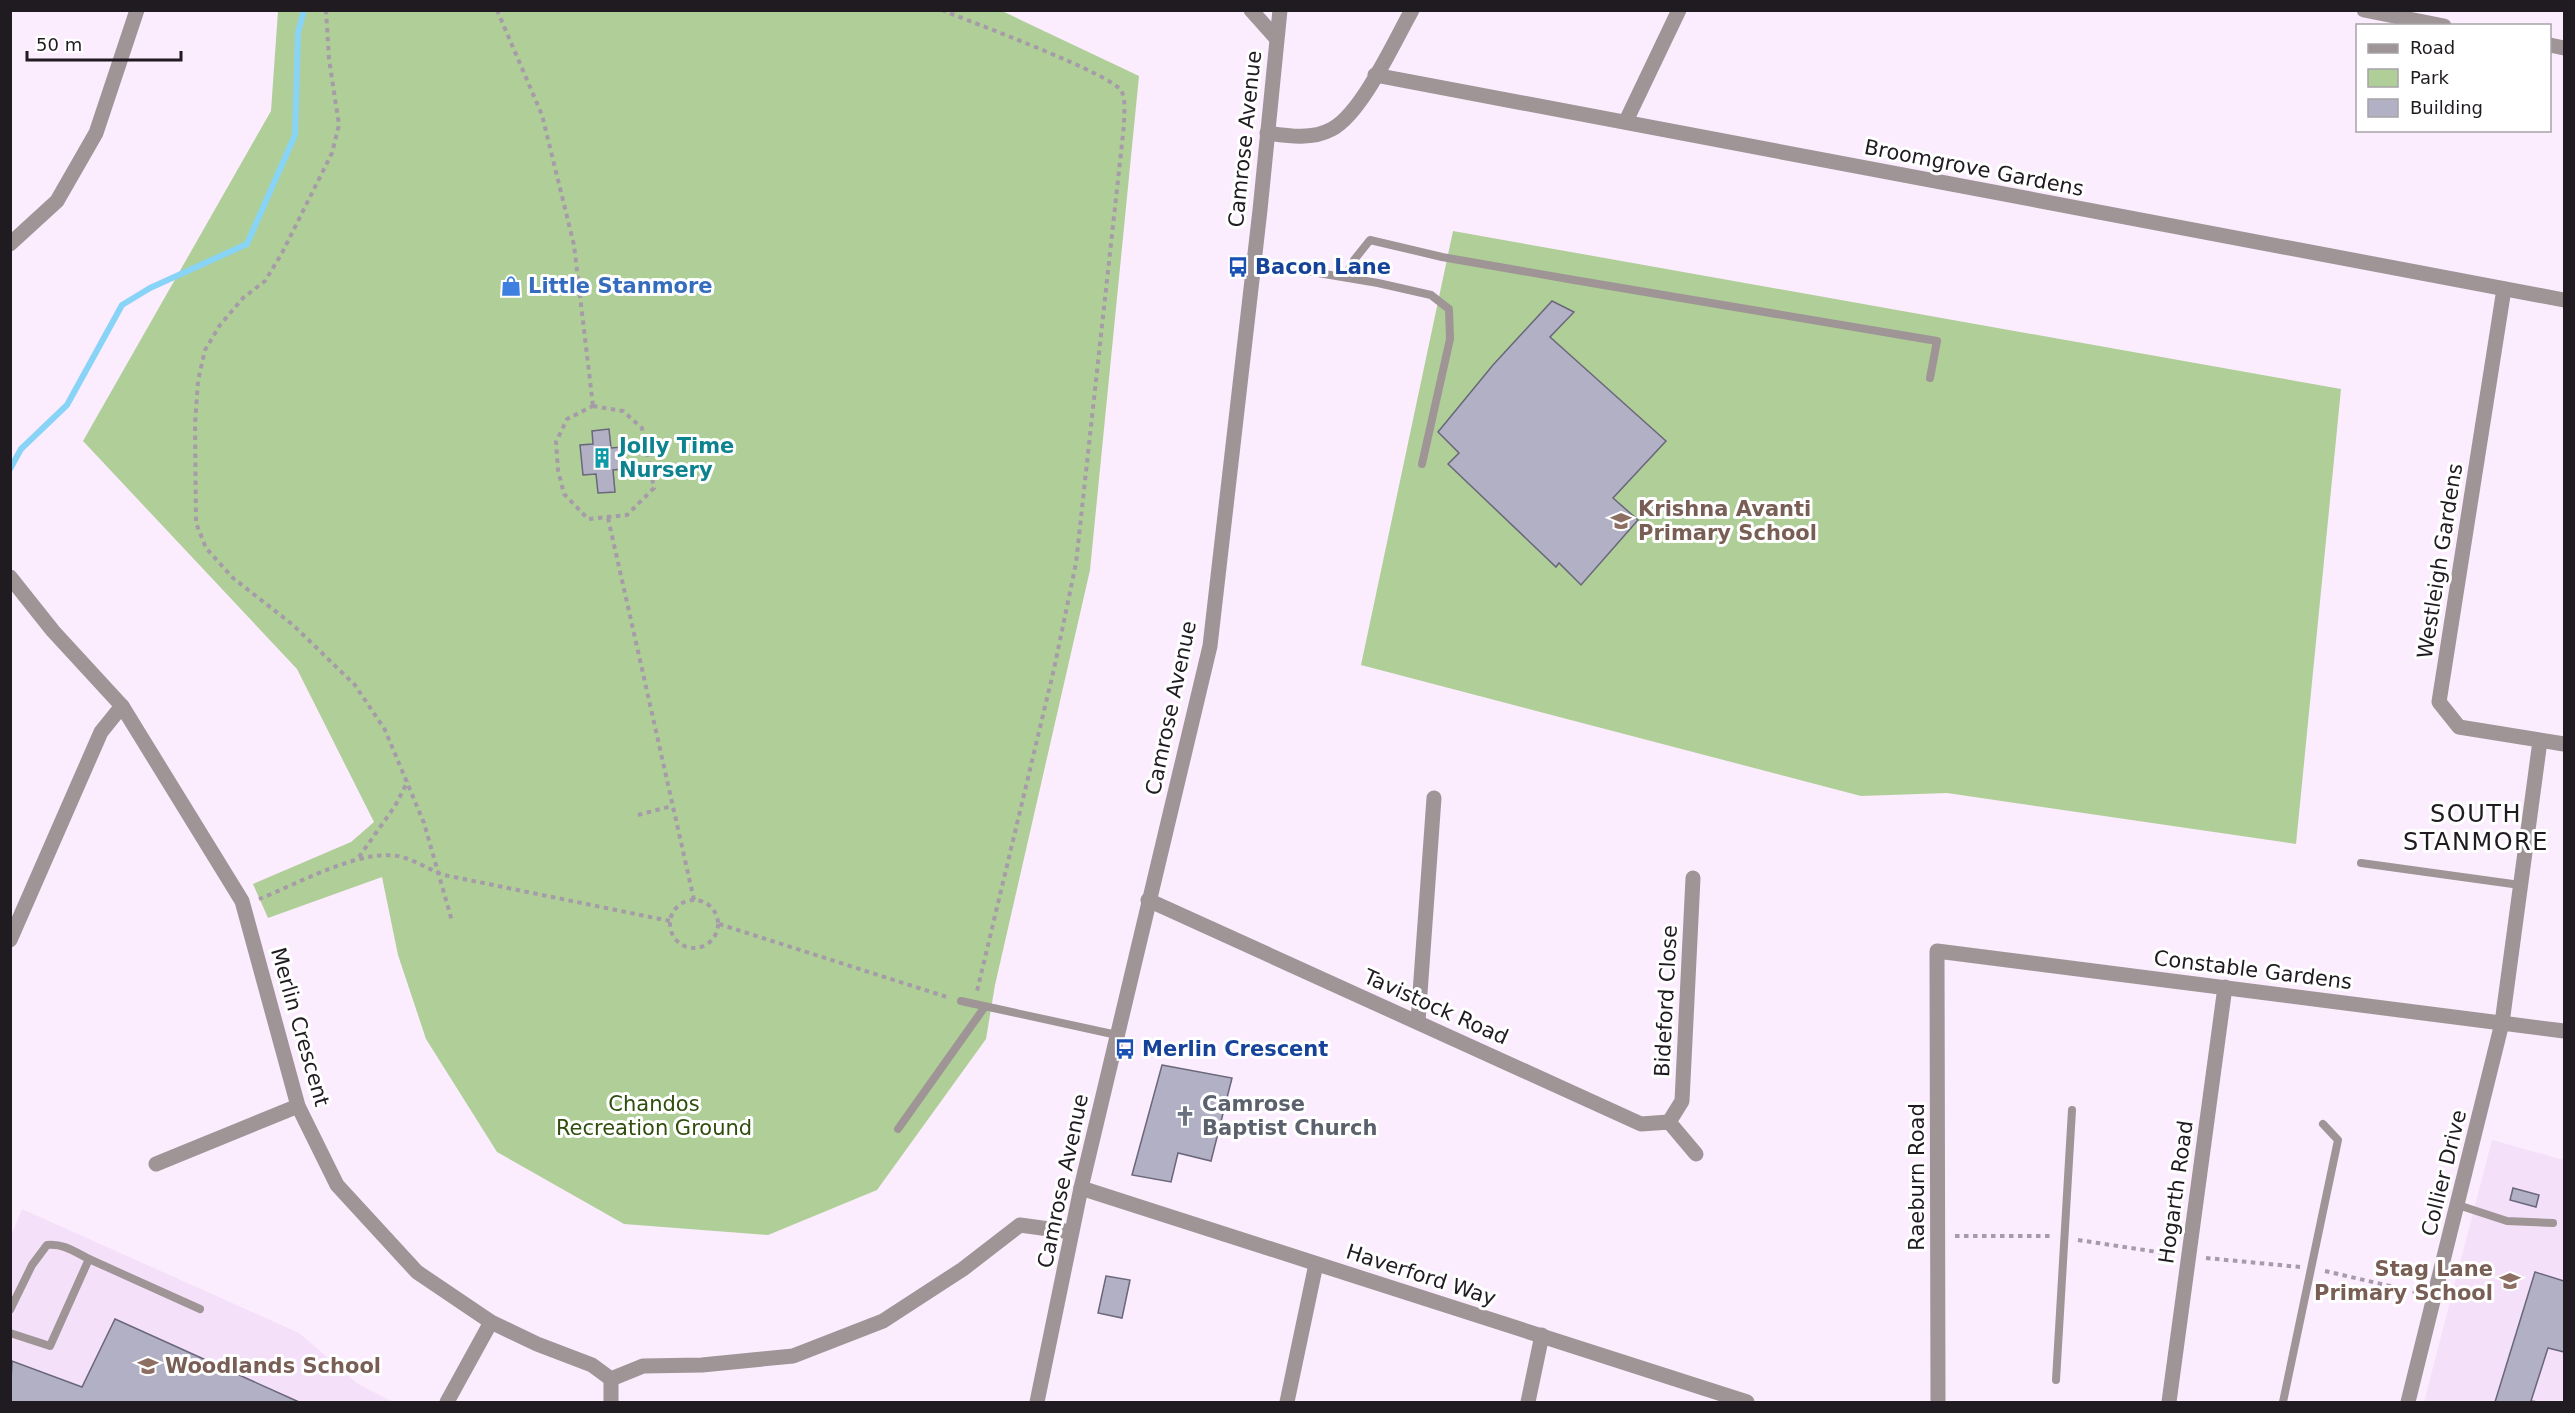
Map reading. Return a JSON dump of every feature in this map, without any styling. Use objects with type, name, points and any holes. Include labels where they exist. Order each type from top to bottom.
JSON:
[{"type":"street","points":[[10,244],[57,201],[96,132],[137,10]]},
{"type":"street","points":[[1251,10],[1276,38]]},
{"type":"street","name":"Camrose Avenue","points":[[1037,1402],[1081,1188],[1210,646],[1280,10]]},
{"type":"street","points":[[1267,133],[1300,137],[1331,130],[1353,112],[1412,10]]},
{"type":"street","points":[[1626,121],[1679,10]]},
{"type":"street","points":[[2364,10],[2434,24]]},
{"type":"street","name":"Broomgrove Gardens","points":[[1375,75],[2565,300]]},
{"type":"street","name":"Westleigh Gardens","points":[[2504,289],[2439,702],[2459,727],[2565,744]]},
{"type":"street","name":"Merlin Crescent","points":[[10,577],[53,631],[122,706],[242,901],[298,1106],[337,1185],[417,1272],[491,1322],[537,1344],[592,1365],[611,1379]]},
{"type":"street","points":[[10,940],[101,732],[122,706]]},
{"type":"street","name":"Collier Drive","points":[[2408,1402],[2502,1023],[2540,741]]},
{"type":"street","points":[[1418,1021],[1434,798]]},
{"type":"street","name":"Bideford Close","points":[[1669,1122],[1682,1101],[1693,878]]},
{"type":"street","name":"Tavistock Road","points":[[1148,900],[1641,1124],[1669,1122]]},
{"type":"street","name":"Constable Gardens","points":[[1937,951],[2565,1030]]},
{"type":"street","name":"Raeburn Road","points":[[1937,951],[1938,1402]]},
{"type":"street","name":"Hogarth Road","points":[[2169,1402],[2225,987]]},
{"type":"street","points":[[156,1164],[298,1106]]},
{"type":"street","points":[[1669,1122],[1696,1154]]},
{"type":"street","name":"Haverford Way","points":[[1081,1188],[1748,1402]]},
{"type":"street","points":[[611,1402],[611,1379],[643,1366],[702,1365],[793,1356],[883,1321],[963,1269],[1020,1225],[1071,1232]]},
{"type":"street","points":[[1287,1402],[1316,1263]]},
{"type":"street","points":[[447,1402],[491,1322]]},
{"type":"street","points":[[1528,1402],[1542,1335]]},
{"type":"lane","points":[[1346,277],[1354,260],[1370,240],[1563,278],[1937,341],[1930,378]]},
{"type":"lane","points":[[1253,262],[1346,277],[1431,295],[1449,309],[1450,339],[1422,464]]},
{"type":"lane","points":[[2361,863],[2520,885]]},
{"type":"lane","points":[[961,1001],[984,1008],[1117,1035]]},
{"type":"lane","points":[[898,1129],[984,1008]]},
{"type":"lane","points":[[2056,1380],[2072,1110]]},
{"type":"lane","points":[[2283,1402],[2338,1140],[2323,1124]]},
{"type":"lane","points":[[2458,1205],[2507,1221],[2553,1223]]},
{"type":"lane","points":[[10,1310],[32,1265],[47,1245],[56,1244],[200,1309]]},
{"type":"lane","points":[[10,1333],[50,1346],[89,1259]]},
{"type":"path","points":[[326,10],[329,59],[339,126],[332,153],[282,253],[265,281],[243,298],[220,325],[205,350],[198,381],[195,424],[196,524],[206,548],[233,578],[293,625],[355,685],[385,730],[424,823],[436,872],[452,921]]},
{"type":"path","points":[[497,10],[542,115],[574,245],[593,406]]},
{"type":"path","points":[[942,10],[1090,70],[1115,83],[1122,92],[1124,125],[1076,563],[1054,669],[974,1005]]},
{"type":"path","points":[[593,406],[623,411],[642,428],[654,488],[627,515],[588,519],[564,494],[558,470],[556,442],[567,419],[593,406]]},
{"type":"path","points":[[608,518],[694,900]]},
{"type":"path","points":[[358,858],[395,806],[408,781]]},
{"type":"path","points":[[638,815],[672,806]]},
{"type":"path","points":[[242,901],[260,899],[358,858],[386,854],[405,858],[436,872],[670,921]]},
{"type":"path","points":[[694,900],[702,901],[714,910],[719,924],[717,933],[706,946],[688,948],[674,938],[670,921],[678,906],[694,900]]},
{"type":"path","points":[[719,924],[961,1001]]},
{"type":"shaded area","name":"Stag Lane Primary School","points":[[2492,1140],[2564,1160],[2564,1402],[2424,1402]]},
{"type":"shaded area","points":[[22,1209],[299,1333],[358,1384],[393,1402],[11,1402],[11,1236]]},
{"type":"green space","name":"Chandos Recreation Ground","points":[[278,11],[1002,11],[1139,76],[1090,570],[995,985],[986,1039],[877,1190],[768,1235],[624,1224],[497,1152],[426,1039],[398,955],[382,877],[268,918],[253,884],[351,842],[374,822],[297,669],[83,441],[271,111]]},
{"type":"green space","points":[[1453,231],[2341,389],[2296,844],[1947,793],[1861,796],[1361,665]]},
{"type":"building","points":[[1552,301],[1574,312],[1550,337],[1666,441],[1613,498],[1638,520],[1581,585],[1559,563],[1556,567],[1448,464],[1459,453],[1438,432],[1493,365]]},
{"type":"building","name":"Jolly Time Nursery","points":[[609,429],[611,448],[622,447],[624,469],[613,470],[615,492],[598,493],[596,474],[583,475],[580,445],[593,444],[592,431]]},
{"type":"building","name":"Camrose Baptist Church","points":[[1162,1065],[1232,1078],[1211,1161],[1178,1153],[1171,1182],[1132,1175]]},
{"type":"building","points":[[2513,1188],[2539,1195],[2536,1207],[2510,1200]]},
{"type":"building","points":[[2535,1272],[2564,1281],[2564,1352],[2548,1348],[2531,1401],[2538,1402],[2495,1402]]},
{"type":"building","points":[[1106,1276],[1130,1280],[1122,1318],[1098,1313]]},
{"type":"building","points":[[115,1319],[299,1402],[10,1402],[12,1361],[82,1387]]},
{"type":"waterway","points":[[10,469],[21,449],[67,405],[122,305],[150,288],[247,244],[295,135],[298,33],[304,10]]},
{"type":"place","name":"Bacon Lane","points":[[1238,267]]},
{"type":"place","name":"Little Stanmore","points":[[511,286]]},
{"type":"place","name":"Jolly Time Nursery","points":[[602,458]]},
{"type":"place","name":"Krishna Avanti Primary School","points":[[1621,521]]},
{"type":"place","name":"Merlin Crescent","points":[[1125,1049]]},
{"type":"place","name":"Camrose Baptist Church","points":[[1185,1116]]},
{"type":"place","name":"Stag Lane Primary School","points":[[2510,1281]]},
{"type":"place","name":"Woodlands School","points":[[148,1366]]},
{"type":"district","name":"SOUTH STANMORE","points":[[2476,828]]}]
